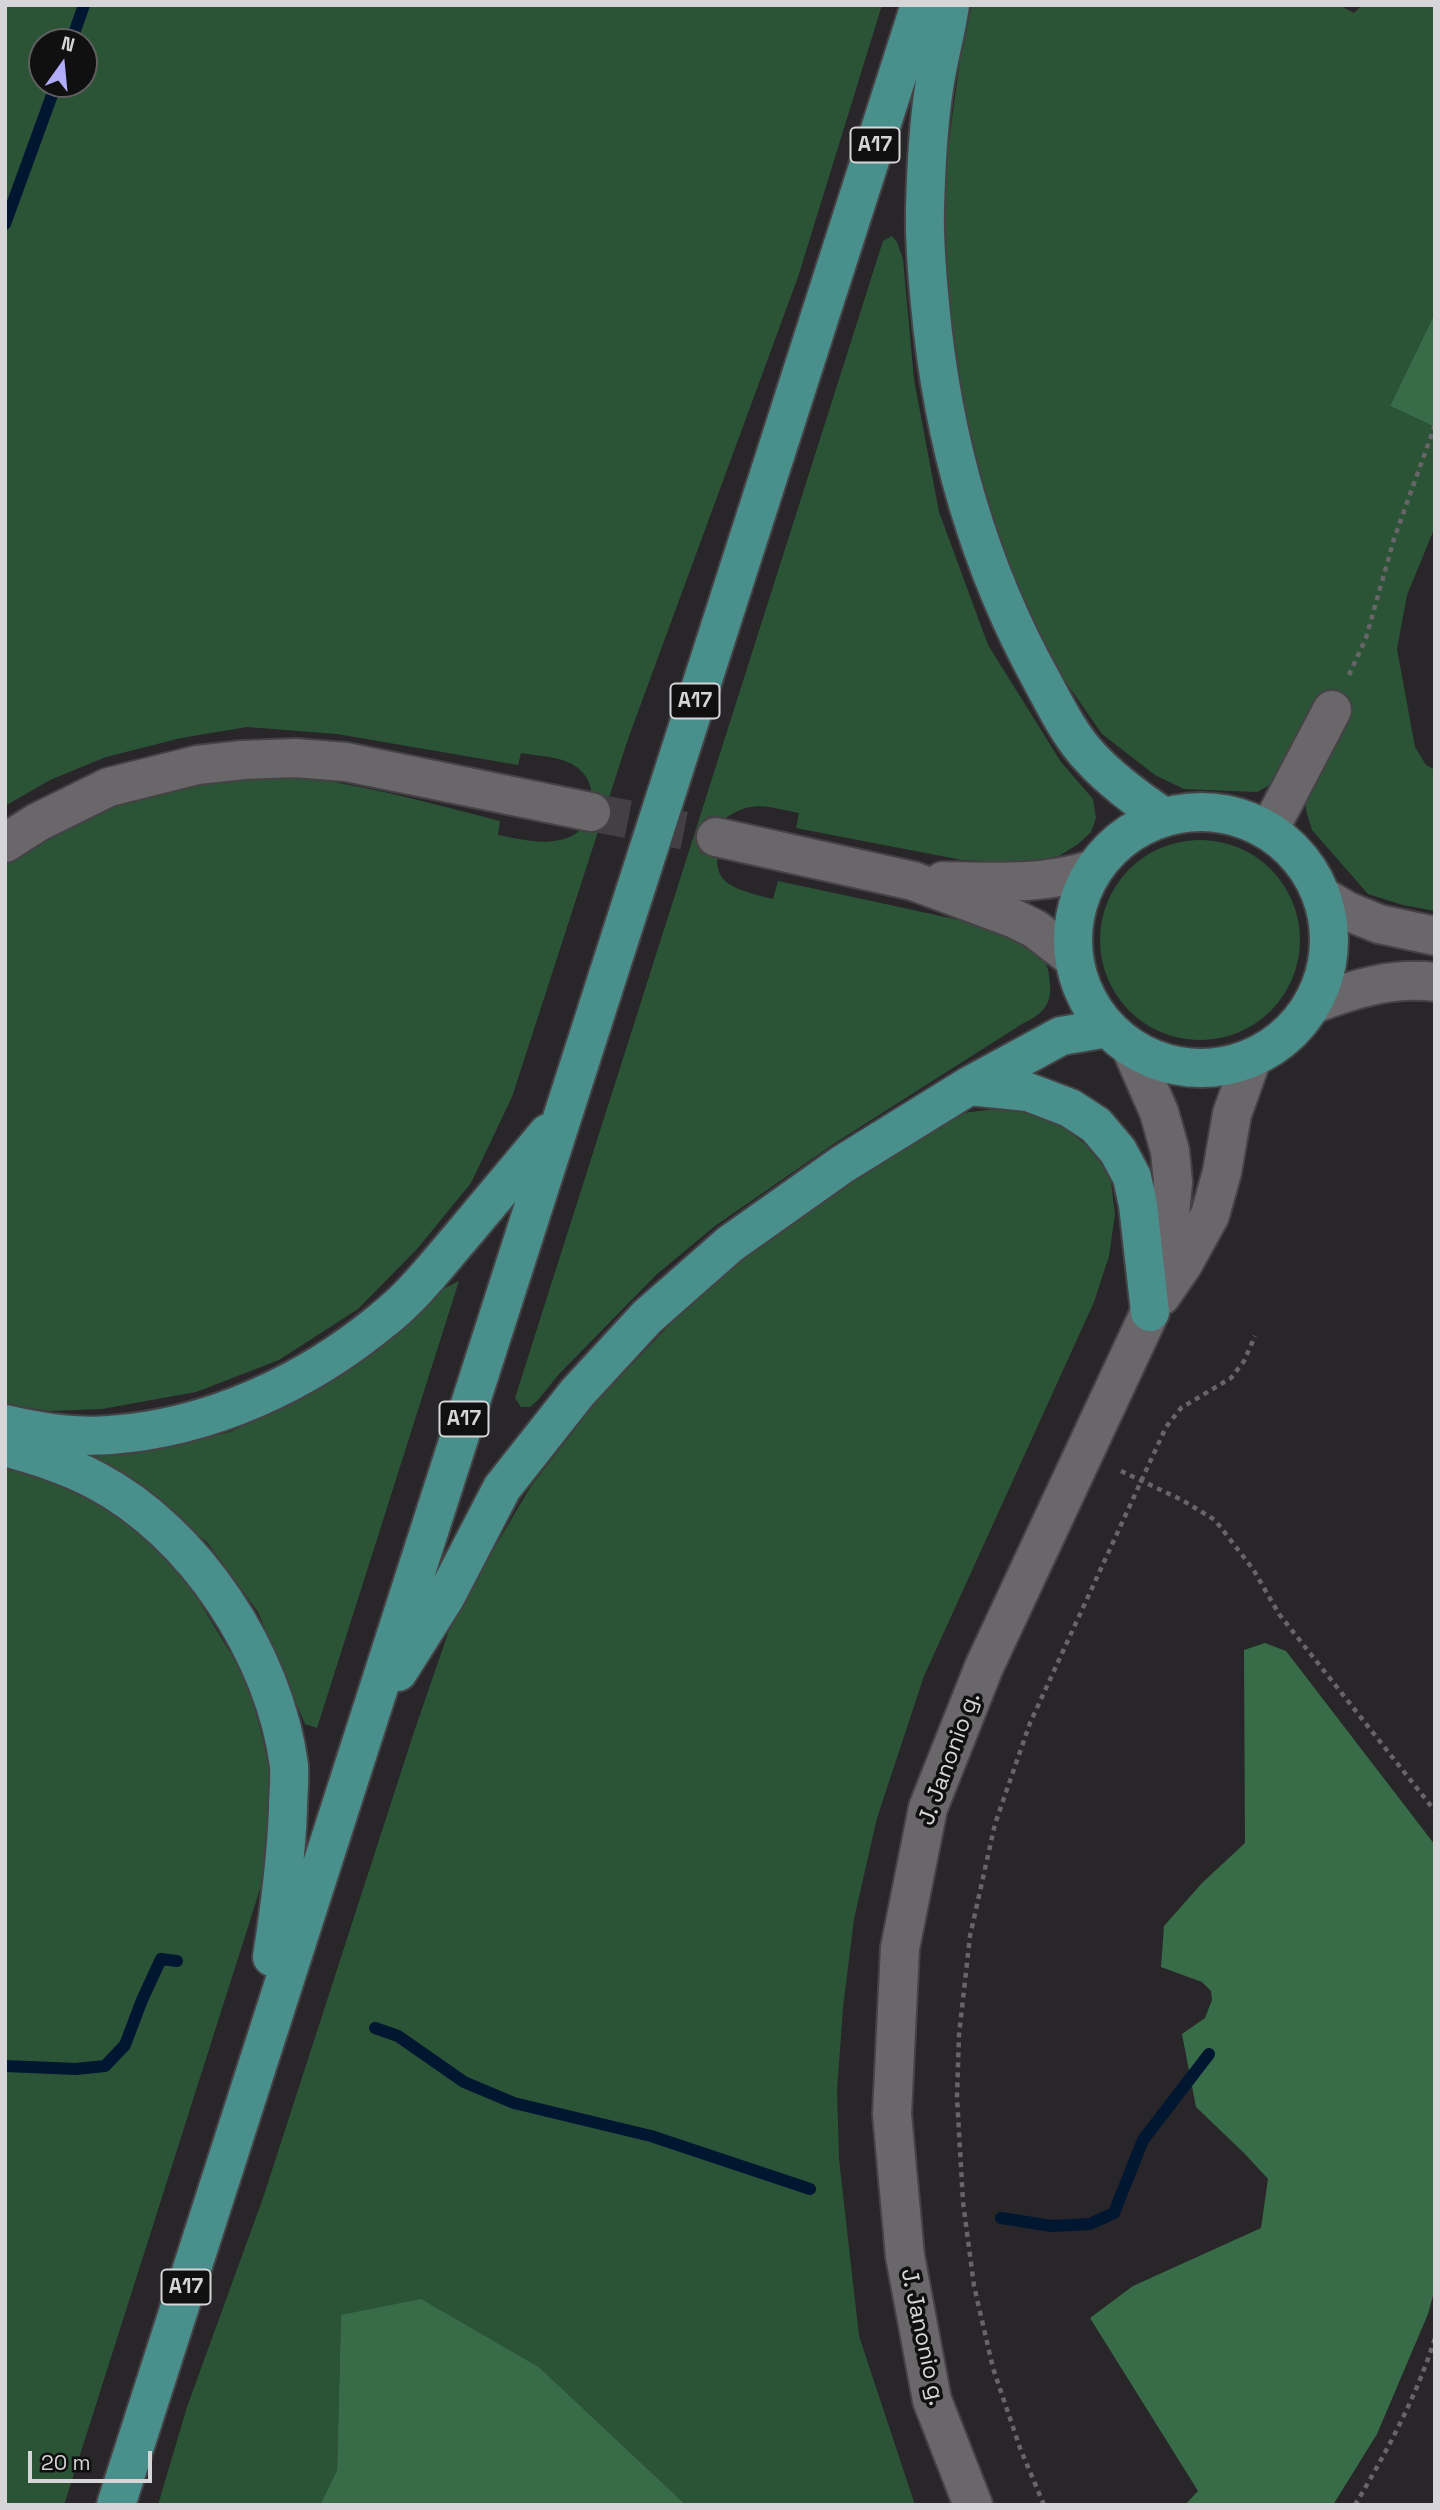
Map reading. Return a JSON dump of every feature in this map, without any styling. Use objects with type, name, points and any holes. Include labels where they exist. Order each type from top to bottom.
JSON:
[{"type":"highway","name":"A17","points":[[116,2505],[920,5]]},
{"type":"highway","points":[[950,5],[934,88],[925,212],[935,358],[951,445],[983,552],[1026,651],[1060,714],[1088,755],[1117,785],[1164,817]]},
{"type":"highway","points":[[1199,811],[1236,816],[1269,830],[1292,848],[1310,870],[1323,897],[1329,923],[1330,951],[1314,1004],[1290,1033],[1276,1045],[1252,1058],[1221,1067],[1190,1068],[1159,1062],[1119,1038],[1092,1008],[1080,985],[1072,936],[1075,912],[1083,890],[1094,869],[1113,846],[1136,829],[1164,817],[1199,811]]},
{"type":"highway","points":[[367,1721],[446,1596],[502,1488],[577,1393],[647,1317],[730,1244],[843,1164],[969,1086],[1061,1037],[1119,1038]]},
{"type":"highway","points":[[969,1086],[1028,1092],[1070,1108],[1096,1125],[1118,1152],[1132,1177],[1138,1205],[1150,1312]]},
{"type":"highway","points":[[5,1424],[55,1433],[108,1436],[161,1429],[262,1396],[314,1370],[385,1319],[428,1276],[561,1118]]},
{"type":"highway","points":[[5,1447],[48,1460],[95,1480],[138,1507],[176,1541],[225,1600],[261,1667],[278,1714],[289,1768],[286,1861],[256,2070]]},
{"type":"street","points":[[1269,830],[1332,710]]},
{"type":"street","points":[[5,844],[38,822],[109,787],[197,765],[243,760],[295,758],[346,762],[591,812]]},
{"type":"street","points":[[716,837],[913,881],[1015,919],[1035,929],[1074,959]]},
{"type":"street","points":[[913,881],[1027,883],[1070,877],[1094,869]]},
{"type":"street","points":[[1323,897],[1346,911],[1379,924],[1435,936]]},
{"type":"street","points":[[1314,1004],[1374,984],[1398,981],[1435,982]]},
{"type":"street","name":"J. Janonio g.","points":[[973,2505],[932,2400],[905,2256],[892,2114],[900,1948],[928,1808],[984,1667],[1150,1312],[1171,1214],[1173,1182],[1170,1151],[1159,1112],[1119,1038]]},
{"type":"street","points":[[1150,1312],[1184,1264],[1210,1215],[1222,1172],[1232,1114],[1252,1058]]},
{"type":"path","points":[[1332,710],[1366,638],[1394,539],[1435,425]]},
{"type":"path","points":[[1044,2505],[1020,2448],[993,2368],[974,2286],[964,2202],[957,2097],[959,2035],[970,1936],[995,1824],[1030,1723],[1166,1427],[1181,1408],[1231,1378],[1244,1361],[1255,1336]]},
{"type":"path","points":[[1084,1455],[1142,1480],[1215,1520],[1253,1569],[1279,1614],[1435,1811]]},
{"type":"path","points":[[1355,2505],[1384,2457],[1435,2338]]},
{"type":"green space","points":[[5,5],[882,5],[798,277],[628,739],[512,1097],[471,1183],[417,1249],[358,1309],[279,1360],[196,1392],[102,1409],[50,1411],[5,1404],[5,865],[56,831],[92,813],[162,791],[200,784],[276,779],[344,784],[500,821],[498,835],[532,841],[558,840],[576,833],[589,817],[592,796],[590,785],[578,768],[543,756],[521,753],[518,765],[337,734],[247,727],[181,738],[106,757],[50,780],[5,806]]},
{"type":"green space","points":[[972,5],[1339,5],[1354,13],[1362,5],[1435,5],[1435,313],[1390,406],[1435,427],[1435,527],[1407,595],[1397,649],[1415,747],[1426,765],[1435,770],[1435,911],[1368,894],[1312,830],[1306,810],[1305,790],[1273,783],[1257,792],[1184,789],[1155,775],[1102,734],[1049,658],[1001,550],[955,384],[944,304],[945,170],[960,60]]},
{"type":"green space","points":[[892,236],[903,259],[914,380],[939,512],[988,645],[1061,762],[1093,799],[1096,818],[1091,832],[1078,844],[1059,856],[1026,863],[962,860],[796,828],[799,813],[760,806],[751,807],[733,813],[723,820],[717,855],[718,867],[721,876],[728,883],[773,899],[778,881],[993,930],[1026,945],[1045,961],[1050,980],[1049,999],[1044,1009],[1034,1017],[835,1143],[715,1226],[657,1274],[559,1374],[538,1400],[530,1407],[521,1407],[515,1398],[883,241]]},
{"type":"green space","points":[[1435,313],[1435,427],[1390,406]]},
{"type":"green space","points":[[1200,840],[1238,848],[1271,869],[1292,902],[1300,940],[1292,978],[1271,1011],[1238,1032],[1200,1040],[1162,1032],[1129,1011],[1108,978],[1100,940],[1108,902],[1129,869],[1162,848]]},
{"type":"green space","points":[[1011,1107],[1050,1117],[1085,1144],[1110,1174],[1115,1214],[1109,1256],[1094,1302],[924,1676],[877,1818],[854,1919],[843,2008],[837,2091],[839,2159],[859,2336],[915,2505],[686,2505],[540,2368],[341,2316],[337,2470],[320,2505],[158,2505],[187,2407],[263,2198],[454,1616],[531,1486],[597,1401],[680,1314],[765,1237],[868,1167],[963,1113]]},
{"type":"green space","points":[[459,1281],[317,1728],[305,1724],[258,1612],[207,1542],[92,1457],[150,1451],[230,1432],[316,1390],[388,1342],[437,1292]]},
{"type":"green space","points":[[5,1463],[92,1494],[158,1547],[197,1598],[247,1680],[270,1767],[267,1838],[261,1886],[64,2505],[5,2505]]},
{"type":"green space","points":[[1265,1643],[1286,1651],[1435,1845],[1435,2288],[1428,2314],[1377,2434],[1333,2505],[1185,2505],[1198,2491],[1090,2318],[1133,2286],[1261,2228],[1268,2179],[1196,2107],[1182,2034],[1205,2018],[1212,2000],[1211,1991],[1202,1982],[1161,1967],[1164,1926],[1202,1883],[1245,1843],[1244,1650]]},
{"type":"green space","points":[[421,2299],[540,2368],[686,2505],[320,2505],[337,2470],[341,2315]]},
{"type":"waterway","points":[[76,28],[84,5]]},
{"type":"waterway","points":[[5,224],[51,98]]},
{"type":"waterway","points":[[5,2066],[76,2069],[105,2066],[125,2045],[161,1959],[177,1961]]},
{"type":"waterway","points":[[375,2028],[398,2036],[464,2082],[514,2103],[651,2136],[810,2189]]},
{"type":"waterway","points":[[1001,2218],[1052,2226],[1090,2224],[1114,2213],[1143,2140],[1209,2054]]},
{"type":"tunnel","points":[[591,812],[716,837]]}]
